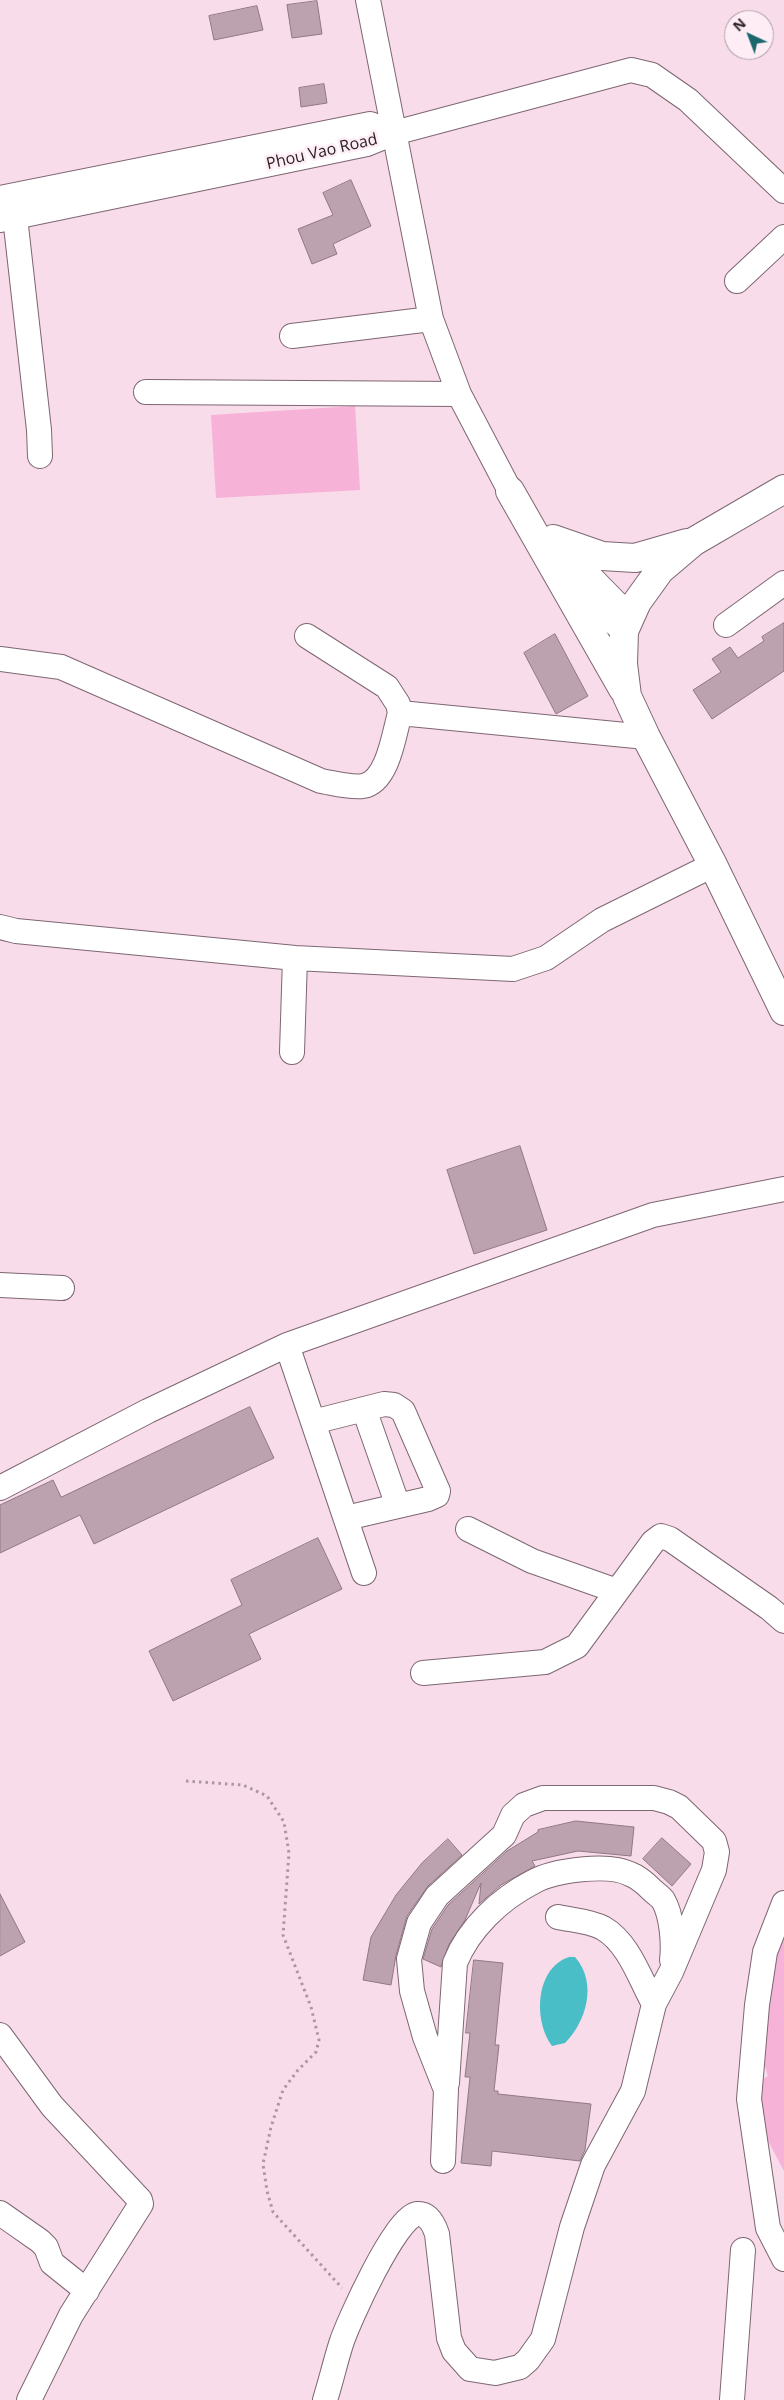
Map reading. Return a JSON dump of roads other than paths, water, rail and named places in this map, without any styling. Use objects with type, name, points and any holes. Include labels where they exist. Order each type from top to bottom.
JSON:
[{"type":"main road","points":[[627,696],[623,664],[627,622],[646,587],[660,570],[693,542],[784,489]]},
{"type":"main road","points":[[510,491],[627,696],[646,737],[781,999]]},
{"type":"main road","points":[[553,538],[602,556],[635,558],[693,542]]},
{"type":"street","points":[[368,0],[431,318],[459,394],[510,491],[581,590],[604,615],[627,622]]},
{"type":"street","points":[[394,133],[631,70],[652,75],[688,100],[784,191]]},
{"type":"street","name":"Phou Vao Road","points":[[0,198],[370,124],[394,133]]},
{"type":"street","name":"Phou Vao Road","points":[[7,218],[367,144],[394,133]]},
{"type":"street","points":[[7,218],[40,456]]},
{"type":"street","points":[[737,281],[784,238]]},
{"type":"street","points":[[292,336],[431,318]]},
{"type":"street","points":[[146,392],[459,394]]},
{"type":"street","points":[[510,491],[616,603],[627,622]]},
{"type":"street","points":[[726,625],[784,583]]},
{"type":"street","points":[[0,659],[61,667],[321,781],[363,786],[374,781],[383,772],[400,713],[398,704],[387,687],[307,636]]},
{"type":"street","points":[[400,713],[646,737]]},
{"type":"street","points":[[0,927],[16,931],[295,958],[512,969],[546,958],[602,920],[713,865]]},
{"type":"street","points":[[292,1052],[295,958]]},
{"type":"street","points":[[0,1488],[148,1411],[287,1345],[653,1215],[784,1188]]},
{"type":"street","points":[[0,1284],[62,1288]]},
{"type":"street","points":[[287,1345],[364,1573]]},
{"type":"street","points":[[313,1422],[384,1404],[394,1405],[403,1411],[438,1491],[437,1495],[428,1499],[346,1518]]},
{"type":"street","points":[[364,1409],[398,1506]]},
{"type":"street","points":[[468,1529],[532,1561],[617,1591]]},
{"type":"street","points":[[423,1673],[545,1662],[577,1646],[653,1542],[662,1536],[670,1539],[784,1621]]},
{"type":"street","points":[[326,2400],[341,2342],[358,2305],[392,2238],[409,2217],[418,2214],[425,2215],[432,2221],[437,2234],[449,2338],[454,2352],[470,2369],[483,2372],[508,2372],[520,2367],[528,2360],[543,2339],[572,2227],[593,2164],[633,2091],[654,2004],[671,1972],[714,1870],[717,1852],[714,1841],[679,1807],[654,1798],[543,1798],[524,1805],[513,1815],[504,1836],[437,1896],[419,1922],[409,1959],[412,1991],[425,2037],[446,2090]]},
{"type":"street","points":[[443,2161],[455,1963],[470,1933],[508,1898],[534,1881],[564,1871],[602,1869],[630,1873],[663,1900],[674,1940],[671,1972]]},
{"type":"street","points":[[784,1903],[765,1952],[757,2005],[750,2098],[768,2228],[784,2259]]},
{"type":"street","points":[[558,1917],[602,1928],[612,1935],[623,1946],[654,2004]]},
{"type":"street","points":[[0,2035],[52,2106],[141,2204],[71,2315],[29,2400]]},
{"type":"street","points":[[0,2213],[40,2241],[46,2247],[52,2263],[87,2291]]},
{"type":"street","points":[[732,2400],[743,2250]]},
{"type":"water","points":[[569,1957],[575,1957],[582,1967],[586,1978],[586,2002],[579,2024],[572,2034],[565,2043],[552,2046],[542,2023],[540,2010],[541,1996],[549,1972],[558,1963]]}]
